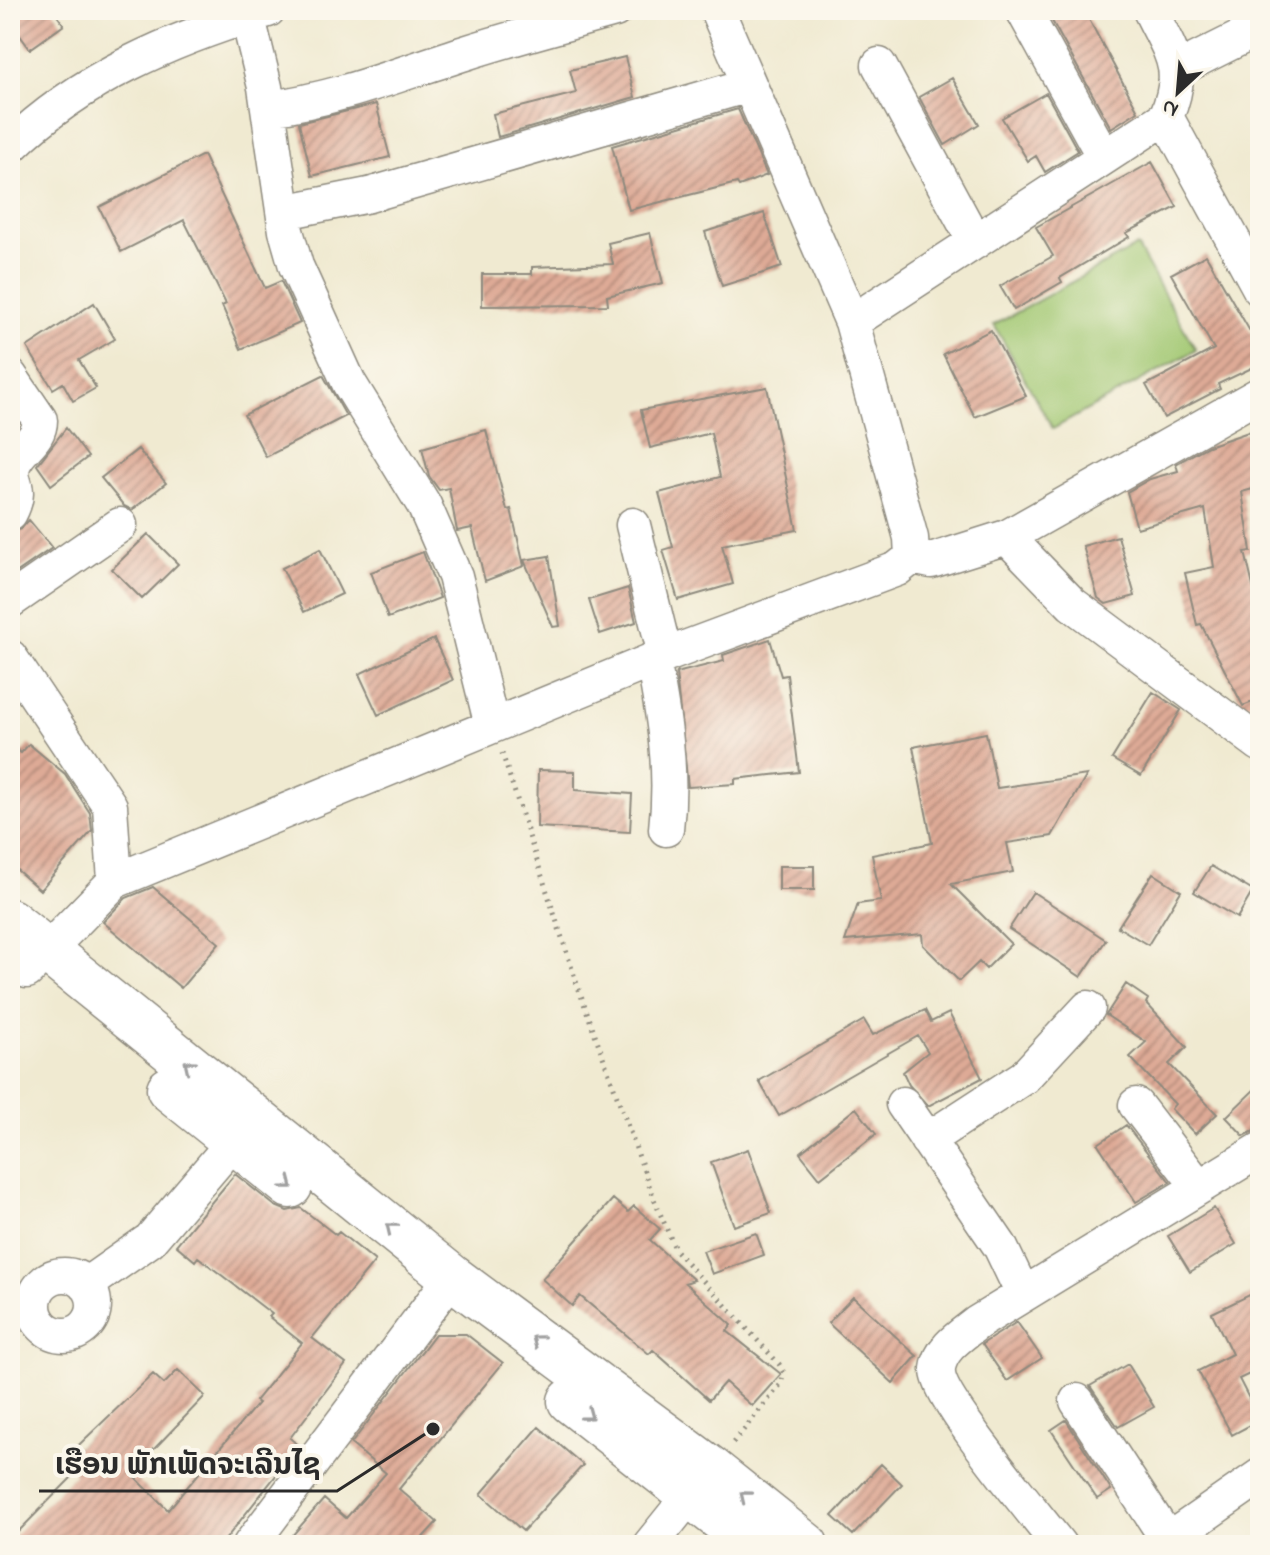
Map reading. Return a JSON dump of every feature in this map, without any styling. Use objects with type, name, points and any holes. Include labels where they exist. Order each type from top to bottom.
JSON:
[{"type":"highway","points":[[10,921],[28,959],[444,1288],[701,1482],[806,1545]]},
{"type":"highway","points":[[701,1482],[754,1545]]},
{"type":"street","points":[[269,108],[305,103],[382,83],[463,53],[615,10]]},
{"type":"street","points":[[717,10],[852,322],[911,538],[912,557]]},
{"type":"street","points":[[1023,10],[1104,157]]},
{"type":"street","points":[[852,322],[1166,117],[1175,95],[1178,69],[1150,10]]},
{"type":"street","points":[[10,147],[79,92],[134,61],[254,12],[284,212],[296,266],[349,383],[424,505],[455,576],[492,726]]},
{"type":"street","points":[[1178,69],[1260,28]]},
{"type":"street","points":[[879,65],[975,242]]},
{"type":"street","points":[[284,212],[369,195],[749,85]]},
{"type":"street","points":[[1166,117],[1260,289]]},
{"type":"street","points":[[10,376],[40,420],[37,435],[15,460],[12,470],[18,488],[10,513]]},
{"type":"street","points":[[912,557],[931,561],[1007,537],[1260,394]]},
{"type":"street","points":[[10,601],[120,525]]},
{"type":"street","points":[[633,525],[659,658],[668,736],[671,788],[666,829]]},
{"type":"street","points":[[1007,537],[1072,604],[1260,744]]},
{"type":"street","points":[[28,959],[115,881],[659,658],[897,569],[912,557]]},
{"type":"street","points":[[10,657],[110,806],[115,881]]},
{"type":"street","points":[[927,1140],[1024,1077],[1088,1008]]},
{"type":"street","points":[[903,1104],[1000,1246],[1023,1294]]},
{"type":"street","points":[[1136,1105],[1199,1187]]},
{"type":"street","points":[[86,1285],[150,1240],[243,1130]]},
{"type":"street","points":[[1059,1545],[954,1408],[938,1380],[937,1365],[948,1346],[1023,1294],[1260,1150]]},
{"type":"street","points":[[250,1545],[444,1288]]},
{"type":"street","points":[[1077,1401],[1164,1543],[1260,1476]]},
{"type":"street","points":[[650,1545],[701,1482]]},
{"type":"path","points":[[492,726],[577,984],[654,1199],[676,1251],[784,1373],[781,1384],[701,1482]]},
{"type":"green space","points":[[1137,246],[1196,350],[1053,429],[994,325]]},
{"type":"building","points":[[10,10],[53,10],[64,25],[30,49],[10,22]]},
{"type":"building","points":[[1046,10],[1084,10],[1138,111],[1111,128]]},
{"type":"building","points":[[625,57],[635,97],[498,137],[493,114],[576,93],[570,70]]},
{"type":"building","points":[[952,78],[979,124],[945,145],[919,97]]},
{"type":"building","points":[[1046,93],[1078,151],[1045,172],[1036,156],[1028,161],[1002,118]]},
{"type":"building","points":[[376,104],[390,157],[312,176],[299,123]]},
{"type":"building","points":[[738,109],[767,175],[739,186],[737,183],[629,210],[612,146]]},
{"type":"building","points":[[203,155],[265,288],[281,281],[300,323],[241,349],[222,306],[226,304],[184,220],[121,252],[99,207]]},
{"type":"building","points":[[1152,162],[1177,207],[1126,233],[1129,237],[1014,310],[1000,286],[1053,256],[1036,227]]},
{"type":"building","points":[[764,213],[782,267],[722,286],[705,232]]},
{"type":"building","points":[[650,233],[663,283],[607,296],[608,305],[482,306],[482,274],[532,274],[532,267],[613,264],[608,243]]},
{"type":"building","points":[[1206,255],[1251,333],[1260,329],[1260,364],[1218,384],[1220,389],[1164,418],[1146,385],[1214,349],[1171,274]]},
{"type":"building","points":[[94,303],[115,339],[79,360],[96,388],[73,401],[63,383],[53,389],[27,347]]},
{"type":"building","points":[[991,330],[1026,396],[975,417],[943,354]]},
{"type":"building","points":[[323,375],[346,416],[266,457],[244,415]]},
{"type":"building","points":[[767,387],[797,530],[722,545],[733,584],[678,600],[663,550],[673,547],[659,493],[720,477],[711,433],[650,448],[641,410]]},
{"type":"building","points":[[66,428],[88,457],[51,485],[37,465]]},
{"type":"building","points":[[1260,428],[1260,487],[1242,492],[1251,551],[1245,552],[1260,616],[1260,699],[1243,706],[1201,624],[1197,625],[1185,573],[1214,567],[1205,509],[1137,528],[1127,492],[1150,479],[1178,471],[1176,464],[1208,446]]},
{"type":"building","points":[[486,430],[507,510],[511,509],[524,566],[485,581],[472,528],[457,531],[449,488],[439,490],[429,476],[422,448]]},
{"type":"building","points":[[138,449],[166,483],[132,510],[124,506],[101,478]]},
{"type":"building","points":[[29,520],[52,548],[10,577],[10,533],[21,529]]},
{"type":"building","points":[[148,534],[178,564],[142,599],[112,569]]},
{"type":"building","points":[[1118,536],[1135,596],[1106,604],[1098,598],[1083,546]]},
{"type":"building","points":[[320,549],[342,594],[304,612],[282,568]]},
{"type":"building","points":[[423,552],[440,598],[388,618],[371,572]]},
{"type":"building","points":[[549,556],[560,626],[553,627],[524,560]]},
{"type":"building","points":[[628,588],[636,622],[600,634],[589,600]]},
{"type":"building","points":[[434,639],[453,680],[378,715],[359,674]]},
{"type":"building","points":[[770,639],[781,676],[787,675],[799,772],[735,779],[735,784],[688,787],[676,673],[724,661],[723,655]]},
{"type":"building","points":[[1153,692],[1181,710],[1141,776],[1112,759]]},
{"type":"building","points":[[986,733],[997,788],[1087,775],[1052,836],[1007,843],[1013,872],[951,884],[1011,944],[986,969],[979,962],[959,981],[923,945],[922,934],[845,941],[858,904],[881,901],[872,855],[932,843],[913,747]]},
{"type":"building","points":[[10,744],[21,753],[29,744],[65,774],[90,813],[92,831],[40,890],[10,864]]},
{"type":"building","points":[[538,770],[575,771],[575,790],[632,794],[630,832],[537,827]]},
{"type":"building","points":[[779,866],[814,866],[814,890],[779,890]]},
{"type":"building","points":[[1211,866],[1253,891],[1237,918],[1194,892]]},
{"type":"building","points":[[1153,873],[1181,891],[1148,945],[1118,927]]},
{"type":"building","points":[[153,887],[219,943],[181,988],[103,922],[126,898]]},
{"type":"building","points":[[1033,892],[1106,940],[1081,977],[1009,929]]},
{"type":"building","points":[[1126,984],[1148,999],[1146,1003],[1187,1047],[1169,1064],[1217,1114],[1195,1134],[1171,1109],[1175,1104],[1130,1057],[1146,1042],[1106,1015]]},
{"type":"building","points":[[925,1010],[931,1022],[949,1013],[982,1078],[928,1106],[909,1085],[903,1072],[928,1052],[918,1036],[779,1116],[759,1081],[864,1020],[873,1035]]},
{"type":"building","points":[[1260,1084],[1260,1128],[1244,1136],[1226,1117]]},
{"type":"building","points":[[856,1108],[876,1134],[820,1178],[800,1153]]},
{"type":"building","points":[[1126,1125],[1170,1182],[1136,1202],[1098,1144]]},
{"type":"building","points":[[748,1149],[771,1213],[734,1226],[711,1162]]},
{"type":"building","points":[[235,1174],[275,1206],[287,1211],[301,1208],[336,1235],[339,1232],[375,1261],[312,1338],[346,1364],[290,1438],[299,1446],[221,1545],[10,1545],[10,1540],[75,1474],[62,1461],[153,1374],[164,1384],[178,1370],[205,1396],[131,1473],[168,1510],[258,1403],[255,1401],[302,1343],[269,1317],[272,1314],[198,1257],[195,1261],[176,1245]]},
{"type":"building","points":[[613,1199],[628,1212],[634,1206],[660,1229],[650,1240],[694,1280],[685,1283],[732,1325],[727,1331],[781,1374],[752,1406],[725,1382],[709,1400],[653,1350],[649,1354],[580,1296],[572,1306],[542,1279]]},
{"type":"building","points":[[1214,1208],[1236,1244],[1190,1272],[1168,1236]]},
{"type":"building","points":[[756,1233],[764,1255],[712,1274],[703,1251]]},
{"type":"building","points":[[1260,1290],[1260,1369],[1239,1379],[1260,1420],[1232,1435],[1198,1371],[1232,1354],[1212,1313]]},
{"type":"building","points":[[853,1297],[917,1356],[893,1383],[828,1323]]},
{"type":"building","points":[[1017,1322],[1042,1358],[1007,1381],[982,1344]]},
{"type":"building","points":[[435,1334],[466,1334],[503,1363],[399,1489],[437,1522],[416,1545],[284,1545],[324,1499],[346,1518],[386,1473],[351,1444]]},
{"type":"building","points":[[1128,1364],[1154,1407],[1118,1427],[1090,1386]]},
{"type":"building","points":[[1066,1420],[1111,1490],[1097,1499],[1051,1430]]},
{"type":"building","points":[[539,1427],[583,1465],[523,1531],[481,1494]]},
{"type":"building","points":[[881,1464],[902,1484],[853,1535],[832,1516]]},
{"type":"place","name":"ເຮືອນ ພັກເພັດຈະເລີນໄຊ","points":[[433,1429]]}]
